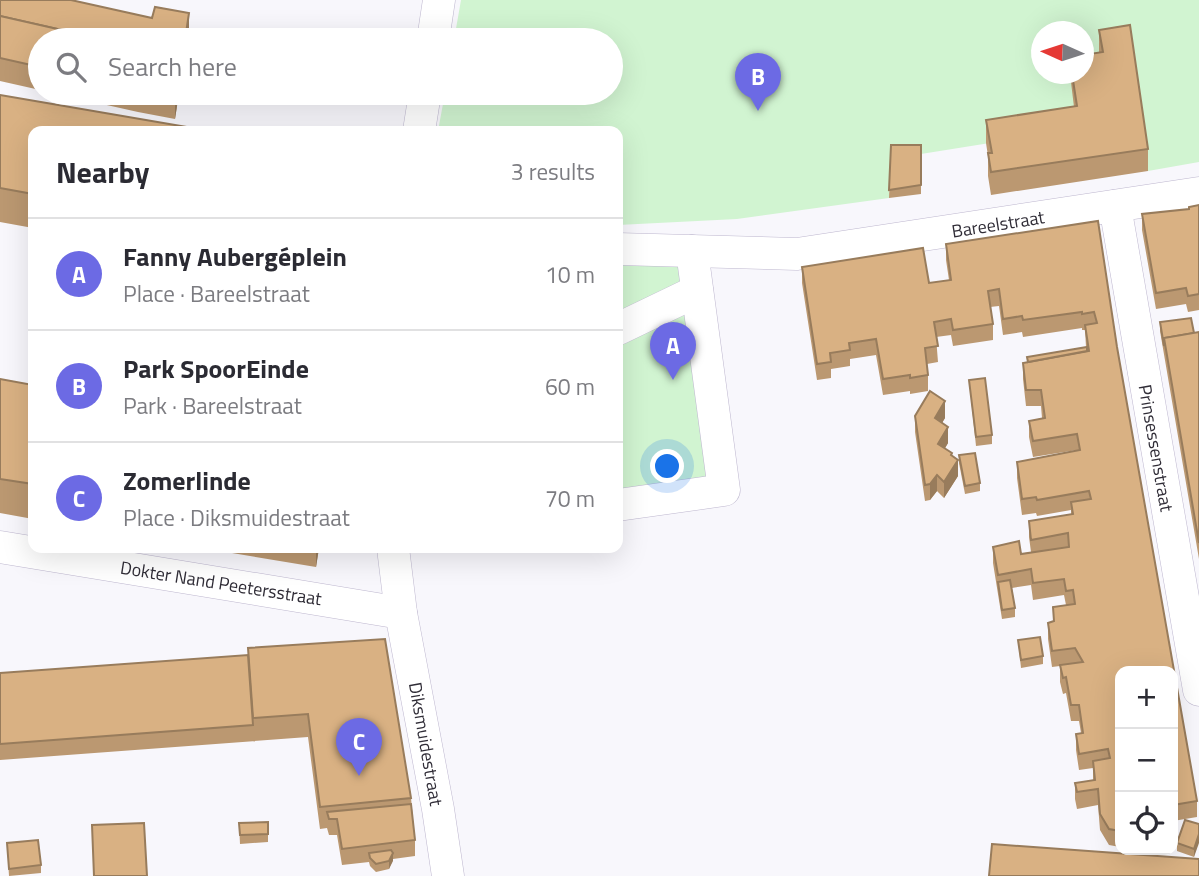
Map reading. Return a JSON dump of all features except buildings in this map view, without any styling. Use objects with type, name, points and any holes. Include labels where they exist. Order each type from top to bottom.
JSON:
[{"type":"street","points":[[435,28],[439,0]]},
{"type":"street","points":[[420,126],[423,105]]},
{"type":"street","name":"Bareelstraat","points":[[623,249],[797,254],[1199,193]]},
{"type":"street","name":"Prinsessenstraat","points":[[1115,206],[1199,690]]},
{"type":"street","points":[[623,504],[724,490],[692,251]]},
{"type":"street","points":[[623,327],[697,290]]},
{"type":"street","name":"Dokter Nand Peetersstraat","points":[[0,547],[28,552]]},
{"type":"street","name":"Dokter Nand Peetersstraat","points":[[36,553],[401,613]]},
{"type":"street","name":"Diksmuidestraat","points":[[394,553],[401,613],[449,876]]},
{"type":"green space","points":[[461,0],[1199,0],[1199,162],[1148,171],[1130,48],[1077,129],[921,154],[891,153],[889,198],[737,219],[623,225],[623,126],[439,126],[443,105],[623,105],[623,28],[456,28]]},
{"type":"green space","points":[[623,264],[679,266],[682,287],[623,310]]},
{"type":"green space","points":[[685,309],[707,477],[623,488],[623,342]]},
{"type":"place","name":"Park SpoorEinde","points":[[758,111]]},
{"type":"place","name":"Fanny Aubergéplein","points":[[673,380]]},
{"type":"place","name":"Zomerlinde","points":[[359,776]]}]
